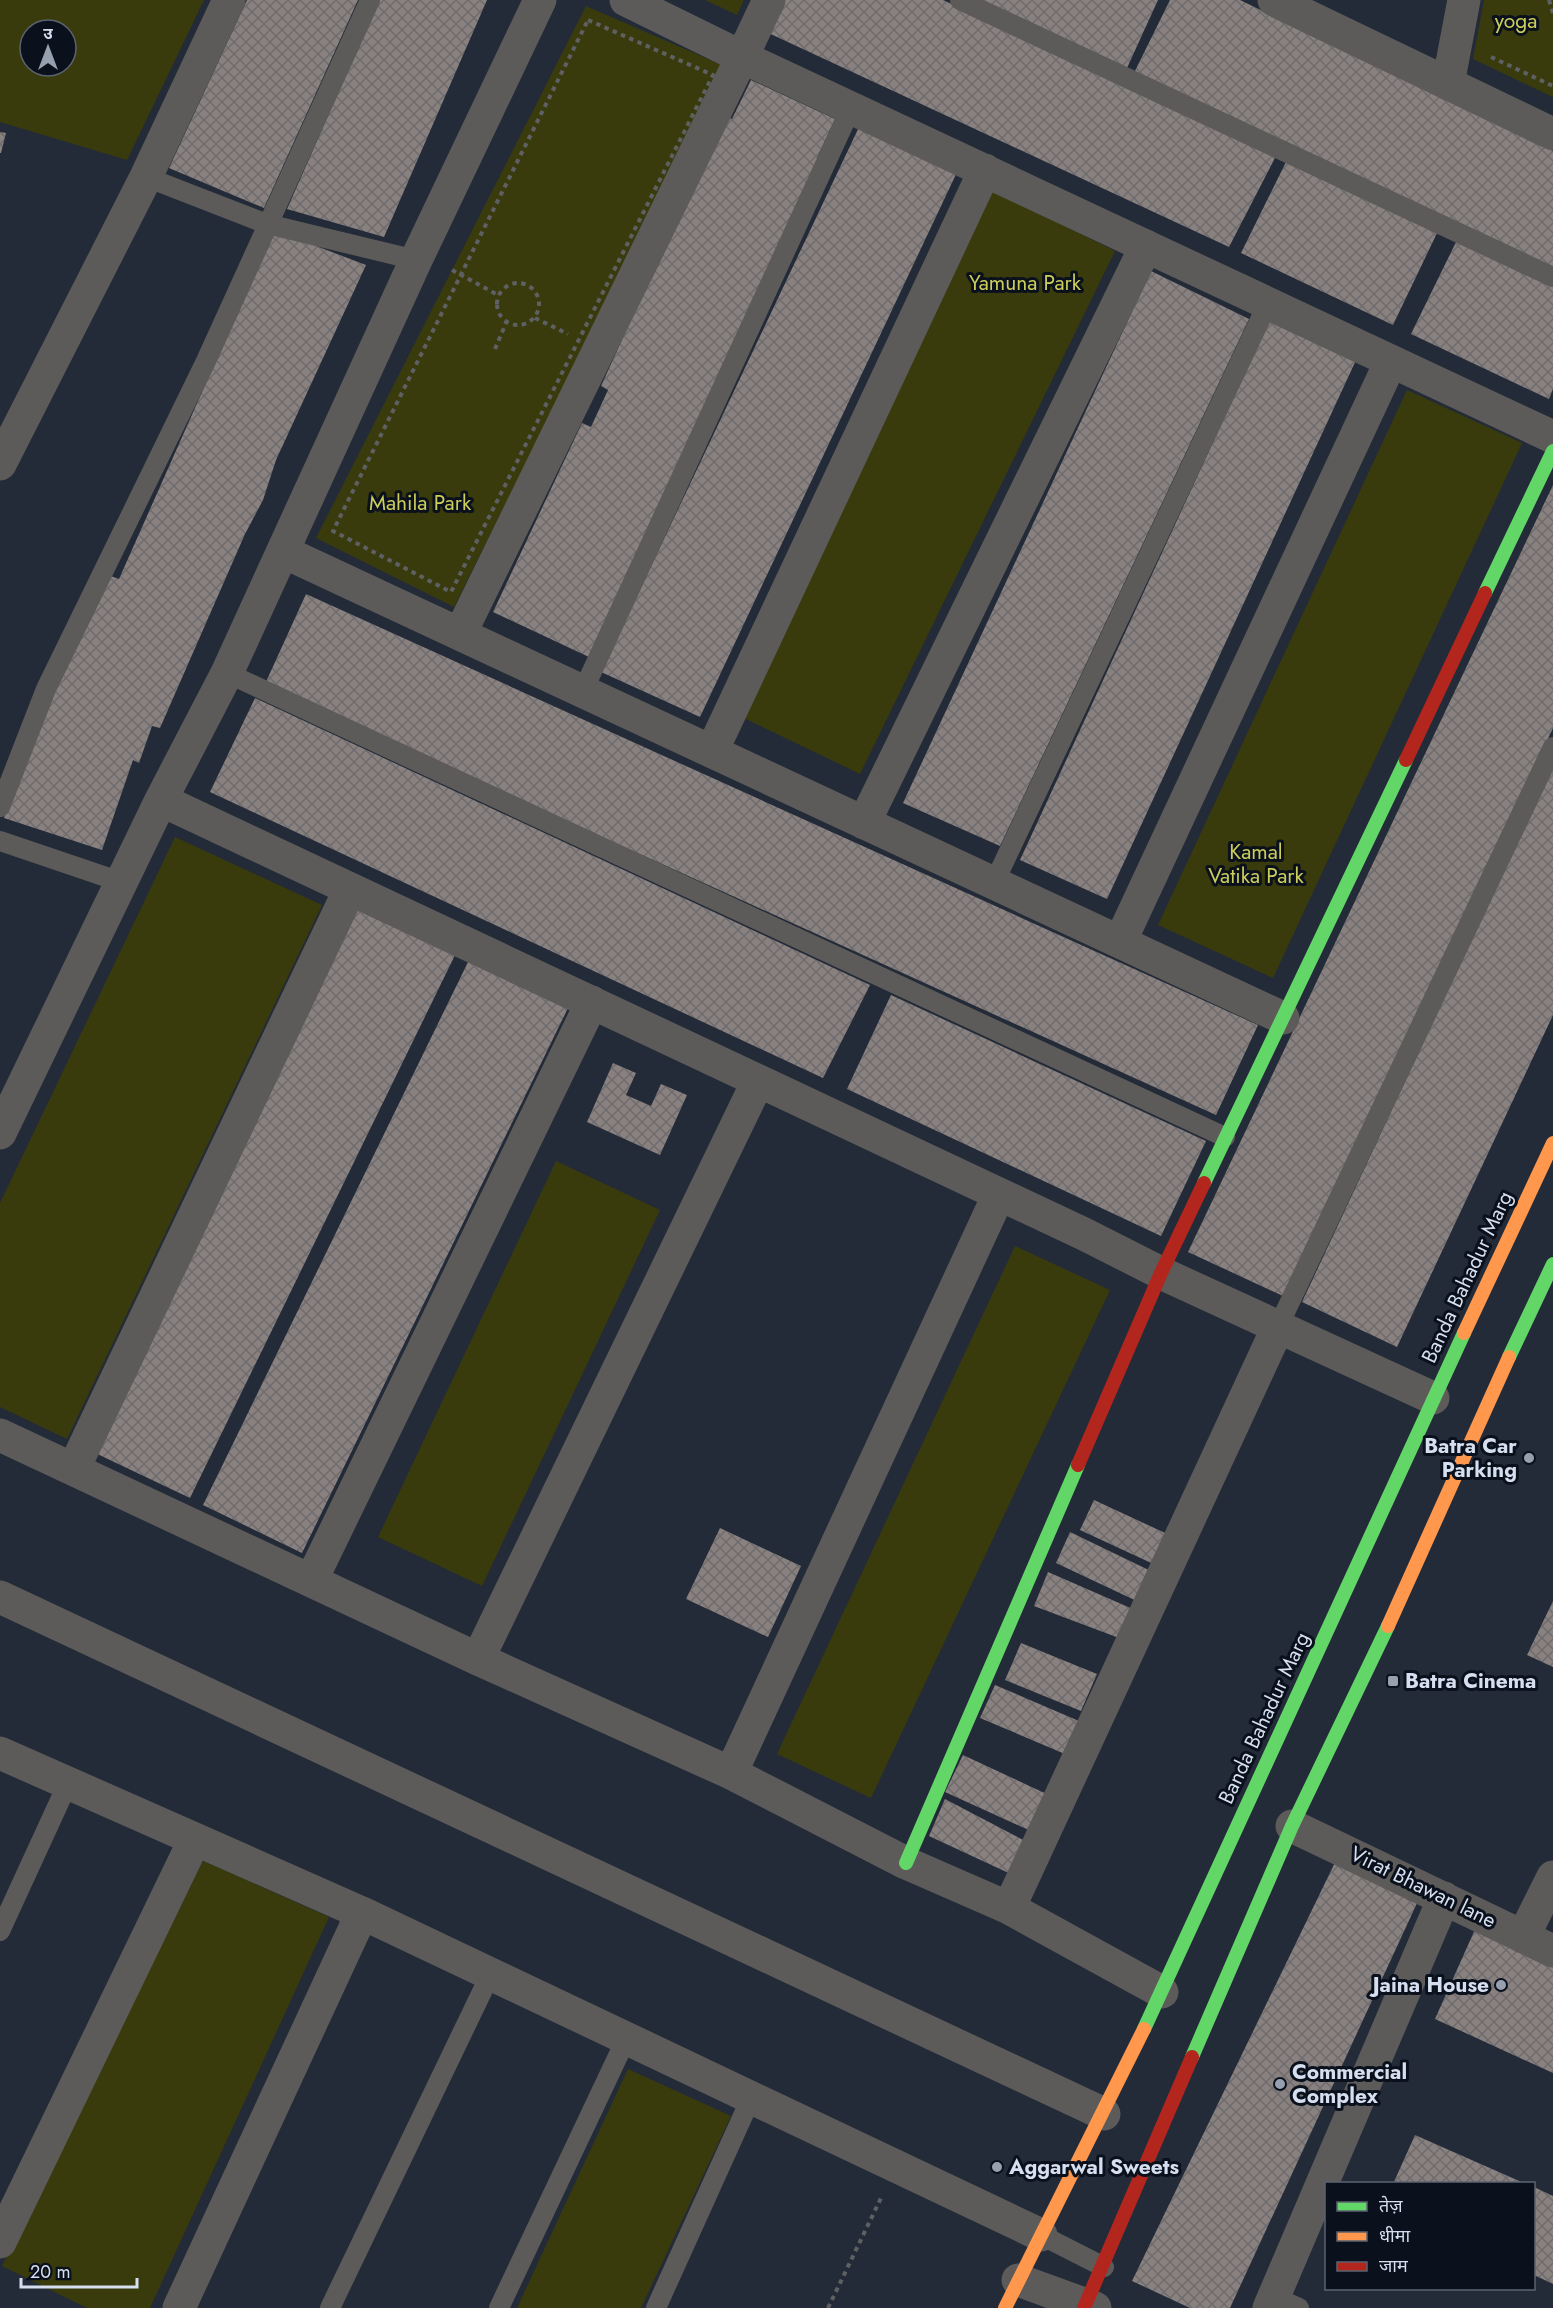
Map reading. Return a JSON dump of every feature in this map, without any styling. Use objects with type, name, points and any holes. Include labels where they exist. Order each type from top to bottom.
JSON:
[{"type":"street","points":[[0,464],[146,177],[229,0]]},
{"type":"street","points":[[0,1133],[124,882],[161,800],[227,673],[416,260],[540,0]]},
{"type":"street","points":[[626,0],[742,57],[1553,437]]},
{"type":"street","points":[[460,634],[768,0]]},
{"type":"street","points":[[1274,0],[1553,134]]},
{"type":"street","points":[[1448,84],[1464,0]]},
{"type":"street","points":[[712,751],[985,170]]},
{"type":"street","points":[[864,823],[1146,246]]},
{"type":"street","points":[[1120,942],[1390,361]]},
{"type":"street","points":[[906,1863],[1161,1273],[1553,451]]},
{"type":"street","points":[[284,552],[1283,1018]]},
{"type":"street","points":[[161,800],[999,1194],[1161,1273],[1433,1398]]},
{"type":"street","points":[[74,1468],[350,889]]},
{"type":"street","points":[[311,1581],[592,1002]]},
{"type":"street","points":[[478,1659],[758,1081]]},
{"type":"street","name":"Banda Bahadur Marg","points":[[1012,2294],[1104,2114],[1162,1992],[1433,1398],[1553,1143]]},
{"type":"street","points":[[731,1773],[999,1194]]},
{"type":"street","points":[[1012,2294],[1089,2307],[1292,1826],[1364,1680],[1485,1407],[1549,1283]]},
{"type":"street","points":[[1010,1908],[1278,1327]]},
{"type":"street","points":[[0,1435],[478,1659],[731,1773],[906,1863],[1010,1908],[1162,1992]]},
{"type":"street","points":[[0,1597],[1104,2114]]},
{"type":"street","points":[[0,1753],[362,1913],[627,2037],[895,2168],[1041,2235]]},
{"type":"street","name":"Virat Bhawan lane","points":[[1292,1826],[1553,1951]]},
{"type":"street","points":[[0,2242],[195,1839]]},
{"type":"street","points":[[1523,1936],[1553,1877]]},
{"type":"street","points":[[1330,2182],[1444,1898]]},
{"type":"street","points":[[179,2308],[362,1913]]},
{"type":"street","points":[[1281,2304],[1325,2194]]},
{"type":"lane","points":[[0,807],[46,689],[206,361],[370,0]]},
{"type":"lane","points":[[960,0],[1553,277]]},
{"type":"lane","points":[[583,691],[851,108]]},
{"type":"lane","points":[[146,177],[267,224],[416,260]]},
{"type":"lane","points":[[994,882],[1268,303]]},
{"type":"lane","points":[[227,673],[1225,1137]]},
{"type":"lane","points":[[1278,1327],[1553,747]]},
{"type":"lane","points":[[0,841],[124,882]]},
{"type":"lane","points":[[0,1931],[68,1783]]},
{"type":"lane","points":[[330,2308],[491,1974]]},
{"type":"lane","points":[[498,2308],[627,2037]]},
{"type":"lane","points":[[656,2308],[751,2098]]},
{"type":"lane","points":[[1041,2235],[1104,2267]]},
{"type":"path","points":[[1549,0],[1553,13]]},
{"type":"path","points":[[588,20],[713,75],[451,592],[333,531],[460,274],[588,20]]},
{"type":"path","points":[[1482,53],[1553,86]]},
{"type":"path","points":[[452,270],[498,295]]},
{"type":"path","points":[[520,282],[529,286],[540,300],[535,318],[527,324],[516,326],[506,323],[498,314],[496,304],[498,295],[511,284],[520,282]]},
{"type":"path","points":[[535,318],[585,342]]},
{"type":"path","points":[[495,349],[506,323]]},
{"type":"path","points":[[828,2308],[895,2168]]},
{"type":"green space","points":[[0,0],[204,0],[127,160],[0,122]]},
{"type":"green space","points":[[705,0],[744,0],[737,15]]},
{"type":"green space","name":"yoga","points":[[1484,0],[1553,0],[1553,97],[1473,59]]},
{"type":"green space","name":"Mahila Park","points":[[586,6],[724,66],[454,607],[316,538]]},
{"type":"green space","name":"Yamuna Park","points":[[993,191],[1115,251],[860,774],[744,718]]},
{"type":"green space","name":"Kamal Vatika Park","points":[[1407,390],[1522,443],[1273,978],[1158,925]]},
{"type":"green space","points":[[175,837],[322,905],[67,1439],[0,1407],[0,1203]]},
{"type":"green space","points":[[556,1161],[660,1210],[482,1586],[378,1537]]},
{"type":"green space","points":[[1015,1246],[1110,1290],[871,1798],[777,1754]]},
{"type":"green space","points":[[203,1861],[329,1917],[150,2308],[87,2308],[2,2266]]},
{"type":"green space","points":[[628,2069],[731,2116],[641,2308],[517,2308]]},
{"type":"building","points":[[247,0],[358,0],[264,208],[169,168]]},
{"type":"building","points":[[379,0],[487,0],[384,237],[287,209]]},
{"type":"building","points":[[777,0],[943,0],[1276,156],[1229,247],[762,30]]},
{"type":"building","points":[[980,0],[1158,0],[1127,68]]},
{"type":"building","points":[[1170,0],[1240,0],[1553,151],[1553,267],[1133,75]]},
{"type":"building","points":[[751,80],[835,119],[817,158],[822,161],[589,657],[493,612],[582,423],[591,427],[608,390],[601,386],[724,115],[732,119]]},
{"type":"building","points":[[860,125],[958,170],[700,717],[601,672]]},
{"type":"building","points":[[0,132],[6,133],[1,153],[0,153]]},
{"type":"building","points":[[1287,160],[1438,231],[1393,325],[1241,253]]},
{"type":"building","points":[[274,230],[366,265],[276,460],[263,500],[245,534],[160,728],[152,726],[139,763],[133,760],[102,850],[4,818],[37,732],[108,575],[119,579]]},
{"type":"building","points":[[1457,240],[1553,285],[1553,389],[1549,399],[1411,334]]},
{"type":"building","points":[[1151,271],[1249,319],[1000,846],[903,803]]},
{"type":"building","points":[[1270,319],[1357,358],[1107,899],[1020,860]]},
{"type":"building","points":[[1553,485],[1553,728],[1283,1296],[1188,1252]]},
{"type":"building","points":[[306,594],[1258,1025],[1216,1115],[265,684]]},
{"type":"building","points":[[255,698],[870,985],[823,1078],[210,792]]},
{"type":"building","points":[[1553,765],[1553,1015],[1397,1347],[1302,1302]]},
{"type":"building","points":[[358,903],[457,951],[190,1498],[91,1451]]},
{"type":"building","points":[[470,958],[569,1006],[302,1553],[203,1505]]},
{"type":"building","points":[[891,995],[1206,1141],[1161,1236],[847,1089]]},
{"type":"building","points":[[613,1063],[636,1073],[626,1095],[651,1106],[661,1084],[687,1095],[660,1155],[587,1122]]},
{"type":"building","points":[[1094,1500],[1176,1538],[1162,1568],[1080,1530]]},
{"type":"building","points":[[720,1528],[801,1566],[768,1637],[686,1599]]},
{"type":"building","points":[[1070,1532],[1157,1574],[1143,1604],[1056,1563]]},
{"type":"building","points":[[1048,1572],[1142,1613],[1127,1641],[1034,1606]]},
{"type":"building","points":[[1553,1601],[1553,1667],[1527,1655]]},
{"type":"building","points":[[1021,1643],[1097,1674],[1081,1711],[1005,1680]]},
{"type":"building","points":[[995,1685],[1086,1724],[1072,1757],[980,1718]]},
{"type":"building","points":[[963,1755],[1051,1796],[1033,1832],[945,1792]]},
{"type":"building","points":[[945,1799],[1031,1844],[1015,1876],[929,1836]]},
{"type":"building","name":"Commercial Complex","points":[[1342,1848],[1424,1888],[1230,2308],[1190,2308],[1132,2281]]},
{"type":"building","name":"Jaina House","points":[[1481,1916],[1553,1952],[1553,2073],[1435,2019]]},
{"type":"building","points":[[1415,2135],[1521,2182],[1394,2182]]},
{"type":"building","points":[[1535,2187],[1553,2196],[1553,2284],[1535,2275]]},
{"type":"traffic: fast","points":[[1485,593],[1553,451]]},
{"type":"traffic: fast","points":[[1204,1183],[1406,760]]},
{"type":"traffic: fast","points":[[1509,1357],[1553,1264]]},
{"type":"traffic: fast","points":[[1144,2029],[1464,1333]]},
{"type":"traffic: fast","points":[[906,1863],[1078,1465]]},
{"type":"traffic: fast","points":[[1192,2057],[1292,1826],[1388,1626]]},
{"type":"traffic: slow","points":[[1464,1333],[1553,1143]]},
{"type":"traffic: slow","points":[[1388,1626],[1509,1357]]},
{"type":"traffic: slow","points":[[1005,2308],[1144,2029]]},
{"type":"traffic: jam","points":[[1406,760],[1485,593]]},
{"type":"traffic: jam","points":[[1078,1465],[1161,1273],[1204,1183]]},
{"type":"traffic: jam","points":[[1084,2308],[1192,2057]]},
{"type":"place","name":"Batra Car Parking","points":[[1529,1458]]},
{"type":"place","name":"Batra Cinema","points":[[1393,1681]]},
{"type":"place","name":"Jaina House","points":[[1501,1985]]},
{"type":"place","name":"Commercial Complex","points":[[1280,2084]]},
{"type":"place","name":"Aggarwal Sweets","points":[[997,2167]]}]
